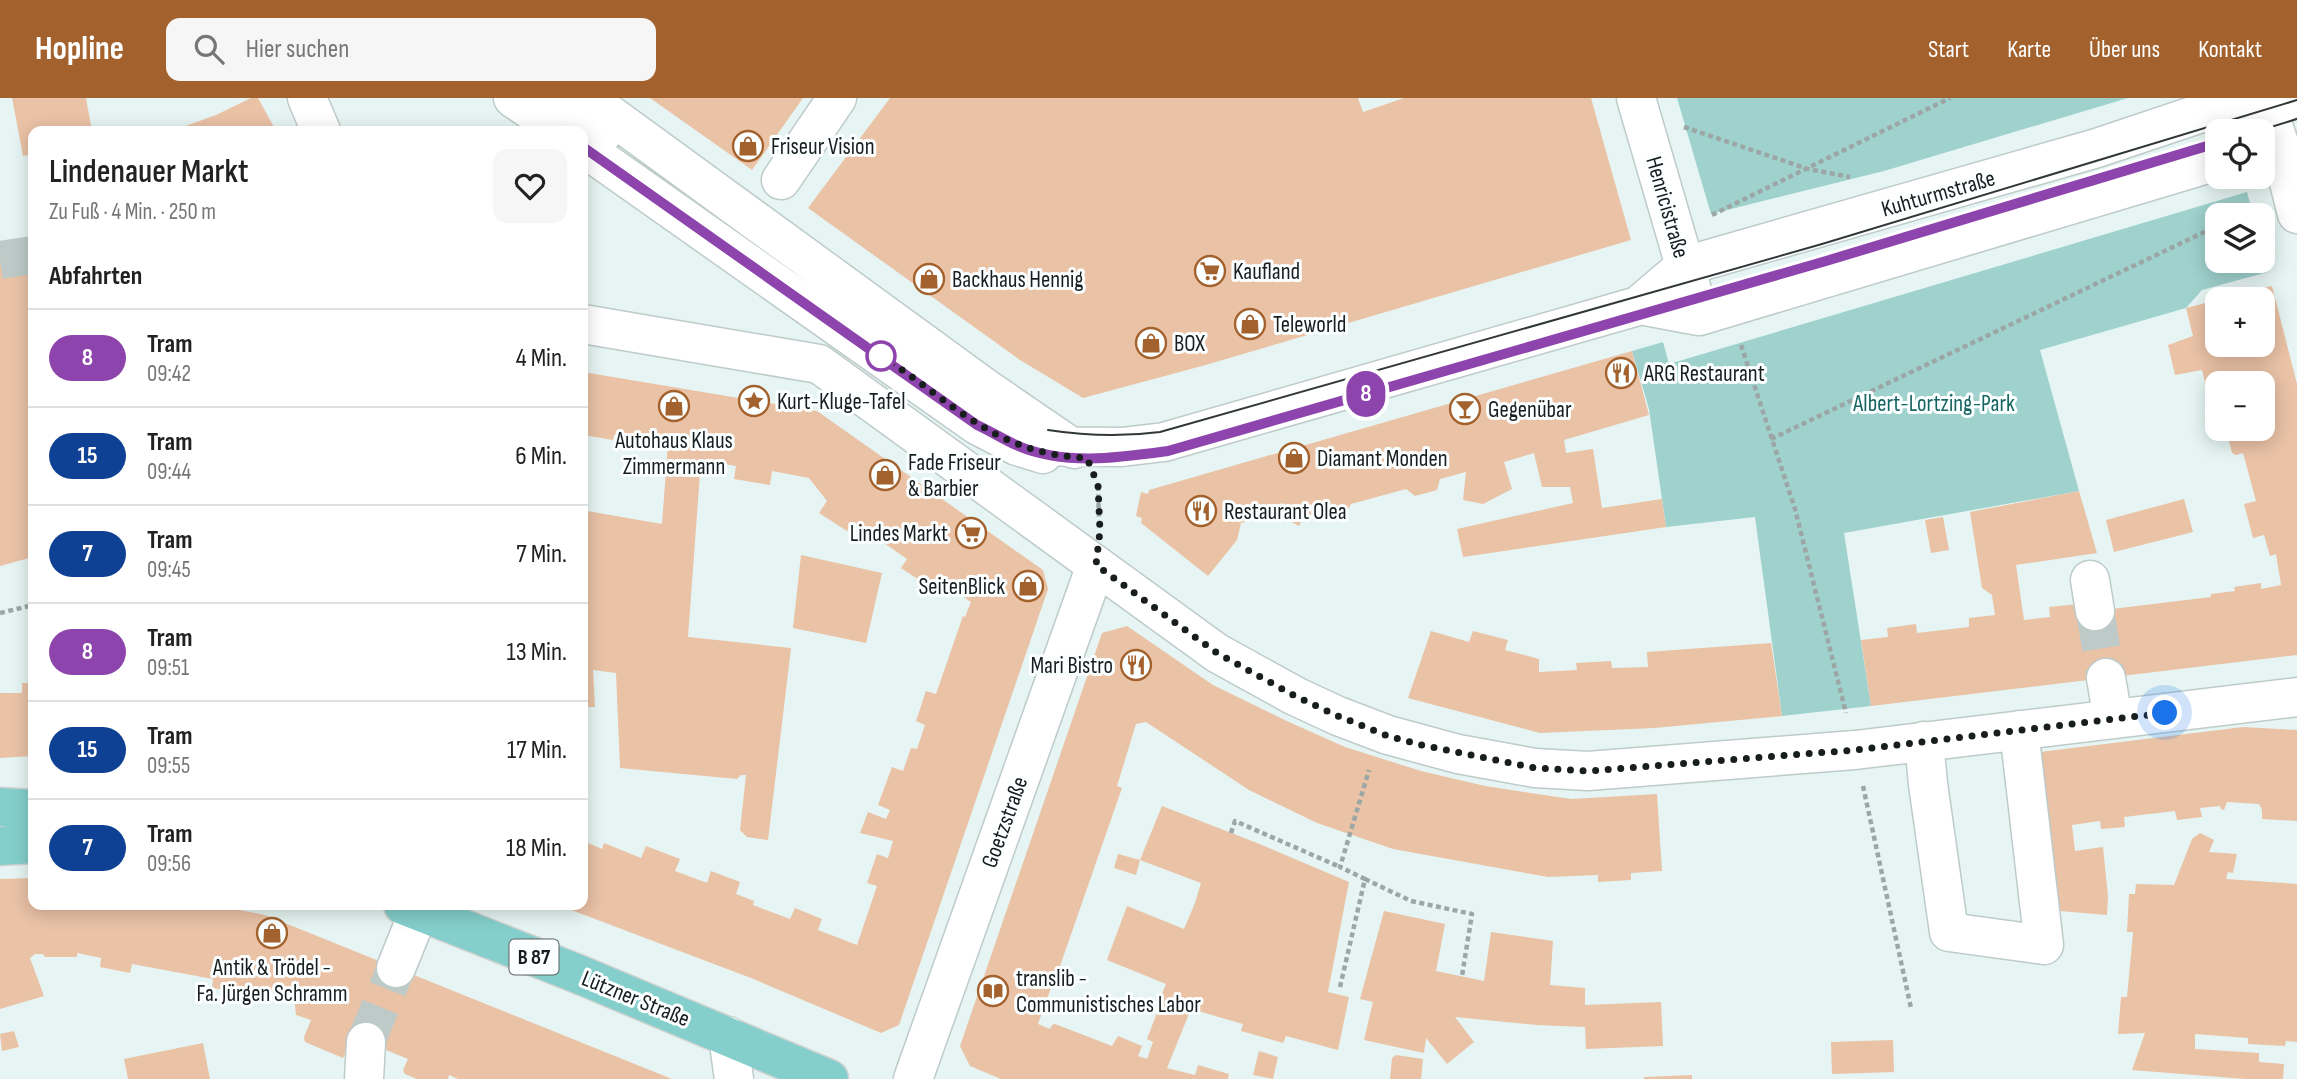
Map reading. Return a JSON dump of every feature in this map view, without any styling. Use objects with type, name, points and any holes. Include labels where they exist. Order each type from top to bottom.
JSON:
[{"type":"main road","points":[[0,807],[28,809]]},
{"type":"main road","points":[[0,846],[28,844]]},
{"type":"main road","name":"Lützner Straße","points":[[416,910],[829,1079]]},
{"type":"street","points":[[307,98],[319,126]]},
{"type":"street","points":[[513,98],[554,126]]},
{"type":"street","points":[[554,98],[982,401],[1056,445]]},
{"type":"street","points":[[587,98],[988,390],[1056,445]]},
{"type":"street","points":[[780,180],[837,98]]},
{"type":"street","name":"Henricistraße","points":[[1638,105],[1695,284]]},
{"type":"street","points":[[2275,125],[2297,214]]},
{"type":"street","points":[[588,151],[977,425],[1056,445],[1122,447],[1164,442],[1640,305],[1695,284],[2205,140]]},
{"type":"street","points":[[1695,284],[2205,146]]},
{"type":"street","points":[[1695,284],[2205,165]]},
{"type":"street","points":[[588,325],[819,364],[1217,653],[1295,696],[1338,716],[1381,732],[1458,754],[1562,771],[1588,771],[1855,750],[2297,697]]},
{"type":"street","name":"Goetzstraße","points":[[913,1079],[1096,565]]},
{"type":"street","points":[[2106,678],[2113,719]]},
{"type":"street","points":[[1924,741],[1927,784],[1949,932],[2043,945],[2019,730]]},
{"type":"street","points":[[396,968],[410,910]]},
{"type":"street","points":[[728,1036],[734,1079]]},
{"type":"street","points":[[364,1079],[366,1042]]},
{"type":"path","points":[[1911,1008],[1855,750],[1795,509],[1771,439],[1695,284],[1808,169],[1950,98]]},
{"type":"path","points":[[1638,105],[1808,169]]},
{"type":"path","points":[[1771,439],[2205,232]]},
{"type":"path","points":[[1056,445],[1098,485],[1100,531],[1096,565]]},
{"type":"path","points":[[0,613],[28,606]]},
{"type":"path","points":[[1340,867],[1381,732]]},
{"type":"path","points":[[1231,833],[1235,821],[1411,901],[1472,914],[1462,976]]},
{"type":"path","points":[[1340,987],[1365,878]]},
{"type":"green space","points":[[1677,98],[2128,98],[1884,171],[1711,214]]},
{"type":"green space","name":"Albert-Lortzing-Park","points":[[2247,192],[2250,203],[2210,203]]},
{"type":"green space","name":"Albert-Lortzing-Park","points":[[2205,204],[2205,273],[2264,273],[2205,287],[2186,308],[2040,350],[2079,491],[1844,533],[1871,706],[1782,716],[1755,517],[1666,527],[1649,409],[1632,351],[1663,342],[1669,364]]},
{"type":"building","points":[[12,98],[86,98],[91,126],[28,126],[28,155],[23,156]]},
{"type":"building","points":[[251,98],[258,98],[273,126],[186,126]]},
{"type":"building","points":[[650,98],[803,98],[752,170]]},
{"type":"building","name":"Kaufland","points":[[890,98],[1358,98],[1363,112],[1404,98],[1591,98],[1631,240],[1202,366],[1083,398],[1020,360],[808,208]]},
{"type":"building","points":[[28,247],[28,558],[0,566],[0,251]]},
{"type":"building","points":[[2275,298],[2297,384],[2297,655],[1871,706],[1861,640],[1888,637],[1887,628],[1916,624],[1917,633],[1969,627],[1969,618],[1995,615],[1992,595],[1982,588],[1970,512],[2079,491],[2097,553],[2016,565],[2024,620],[2050,617],[2049,607],[2078,604],[2079,613],[2211,597],[2211,594],[2235,591],[2234,587],[2261,583],[2261,589],[2281,585],[2276,554],[2270,556],[2264,535],[2253,538],[2244,504],[2256,501],[2243,453],[2232,453],[2229,441],[2275,441],[2275,371],[2205,371],[2205,382],[2202,370],[2175,375],[2168,345],[2193,336],[2186,308],[2205,303],[2205,357],[2275,357]]},
{"type":"building","points":[[1632,351],[1649,415],[1564,440],[1566,453],[1593,449],[1602,508],[1662,499],[1666,527],[1463,557],[1457,529],[1573,503],[1570,487],[1542,487],[1534,453],[1504,462],[1512,489],[1483,504],[1463,500],[1466,472],[1440,479],[1437,490],[1415,496],[1406,489],[1351,504],[1346,513],[1324,519],[1316,514],[1303,518],[1299,526],[1288,520],[1283,503],[1255,511],[1257,518],[1241,523],[1237,540],[1208,576],[1141,523],[1142,518],[1136,516],[1141,492],[1148,494],[1149,490]]},
{"type":"building","points":[[588,373],[817,411],[1043,570],[1048,589],[899,1025],[881,1033],[751,978],[571,910],[588,910],[588,843],[602,849],[604,843],[641,858],[646,846],[680,859],[675,871],[707,883],[711,871],[740,882],[736,894],[754,901],[753,905],[790,919],[795,908],[822,919],[818,930],[857,945],[877,886],[867,883],[877,854],[888,858],[893,841],[860,833],[868,812],[886,819],[890,810],[878,805],[892,767],[903,771],[911,748],[917,749],[925,725],[916,721],[926,691],[936,694],[963,616],[965,617],[971,602],[936,578],[930,587],[901,568],[907,559],[854,522],[847,531],[819,513],[827,501],[809,478],[772,471],[770,485],[734,479],[736,466],[701,460],[688,637],[791,648],[768,840],[747,837],[740,830],[746,775],[737,779],[620,768],[616,673],[593,670],[595,707],[588,707],[588,511],[662,524],[668,444],[658,451],[643,449],[638,439],[614,435],[613,440],[588,436]]},
{"type":"building","points":[[2184,499],[2193,532],[2114,552],[2106,520]]},
{"type":"building","points":[[1943,517],[1949,550],[1931,553],[1925,520]]},
{"type":"building","points":[[801,555],[882,573],[866,643],[793,628]]},
{"type":"building","points":[[1127,626],[1213,685],[1345,747],[1421,771],[1485,786],[1571,799],[1657,794],[1662,871],[1631,873],[1631,880],[1598,882],[1598,875],[1548,877],[1393,849],[1317,823],[1249,790],[1146,722],[1136,724],[1117,786],[1122,788],[1060,966],[1062,970],[1057,986],[1052,985],[1038,1024],[1050,1029],[1055,1024],[1112,1046],[1118,1036],[1142,1046],[1138,1056],[1147,1059],[1153,1042],[1147,1039],[1166,984],[1107,960],[1127,906],[1184,929],[1195,903],[1201,883],[1140,860],[1162,806],[1349,882],[1328,992],[1349,997],[1338,1050],[1286,1036],[1283,1043],[1241,1031],[1243,1024],[1191,1009],[1167,1068],[1195,1075],[1198,1065],[1229,1074],[1228,1079],[1001,1079],[970,1066],[960,1046],[1102,633]]},
{"type":"building","points":[[1431,631],[1469,642],[1473,631],[1508,640],[1505,650],[1539,659],[1539,672],[1577,670],[1576,663],[1611,661],[1612,668],[1648,667],[1647,652],[1771,643],[1782,716],[1654,728],[1540,733],[1408,698]]},
{"type":"building","points":[[22,683],[28,683],[28,756],[0,758],[0,693],[22,693]]},
{"type":"building","points":[[2243,727],[2297,730],[2297,821],[2262,819],[2259,804],[2227,802],[2224,810],[2220,806],[2200,808],[2202,817],[2177,820],[2175,811],[2124,817],[2125,827],[2101,829],[2100,821],[2072,825],[2075,851],[2103,847],[2108,896],[2107,915],[2060,911],[2040,752]]},
{"type":"building","points":[[2200,833],[2214,840],[2209,852],[2237,854],[2233,873],[2228,872],[2226,879],[2297,884],[2297,1042],[2286,1041],[2285,1046],[2248,1044],[2248,1038],[2195,1034],[2195,1049],[2259,1053],[2259,1062],[2284,1064],[2283,1079],[2245,1079],[2132,1070],[2145,1033],[2118,1034],[2121,997],[2127,997],[2133,932],[2127,932],[2129,894],[2135,894],[2136,884],[2174,885],[2192,839]]},
{"type":"building","points":[[1118,854],[1140,860],[1136,875],[1114,868]]},
{"type":"building","points":[[28,878],[28,910],[240,910],[265,915],[672,1079],[458,1079],[449,1075],[448,1079],[417,1079],[405,1074],[403,1070],[408,1059],[354,1037],[343,1058],[305,1042],[304,1037],[311,1020],[296,1015],[294,997],[250,987],[249,994],[212,988],[213,979],[132,964],[130,973],[100,967],[101,958],[77,953],[77,957],[45,957],[43,954],[35,954],[30,958],[44,996],[0,1009],[0,879]]},
{"type":"building","points":[[1384,911],[1445,924],[1436,971],[1484,981],[1491,932],[1553,941],[1550,985],[1585,988],[1585,1005],[1661,1002],[1663,1046],[1586,1049],[1585,1027],[1455,1017],[1474,1042],[1447,1064],[1426,1038],[1424,1053],[1364,1040],[1373,1002],[1360,999]]},
{"type":"building","points":[[14,1031],[19,1047],[2,1051],[0,1034]]},
{"type":"building","points":[[1893,1040],[1894,1072],[1832,1074],[1831,1042]]},
{"type":"building","points":[[203,1043],[210,1079],[128,1079],[124,1059]]},
{"type":"building","points":[[1259,1051],[1278,1057],[1273,1079],[1253,1075]]},
{"type":"building","points":[[1396,1055],[1423,1059],[1421,1079],[1390,1079],[1392,1058]]},
{"type":"building","points":[[1692,1075],[1692,1079],[1644,1079],[1644,1077]]},
{"type":"tunnel","points":[[0,260],[28,256]]},
{"type":"tunnel","points":[[2095,611],[2106,678]]},
{"type":"tunnel","points":[[366,1042],[396,968]]},
{"type":"tram line","points":[[1048,430],[1104,435],[1160,432],[1822,244],[2297,100]]},
{"type":"tram line","points":[[2275,126],[2297,119]]},
{"type":"tram line","points":[[1087,459],[1168,451],[1826,261],[2205,147]]},
{"type":"tram line","name":"8","points":[[588,151],[977,425],[1017,446],[1063,457],[1087,458],[1123,457],[1168,451],[1826,261],[2205,147]]},
{"type":"place","name":"Friseur Vision","points":[[748,146]]},
{"type":"place","name":"Kaufland","points":[[1210,271]]},
{"type":"place","name":"Backhaus Hennig","points":[[929,279]]},
{"type":"place","name":"Teleworld","points":[[1250,324]]},
{"type":"place","name":"BOX","points":[[1151,343]]},
{"type":"place","name":"ARG Restaurant","points":[[1621,373]]},
{"type":"place","name":"Kurt-Kluge-Tafel","points":[[754,401]]},
{"type":"place","name":"Autohaus Klaus Zimmermann","points":[[674,406]]},
{"type":"place","name":"Gegenübar","points":[[1465,409]]},
{"type":"place","name":"Diamant Monden","points":[[1294,458]]},
{"type":"place","name":"Fade Friseur & Barbier","points":[[885,475]]},
{"type":"place","name":"Restaurant Olea","points":[[1201,511]]},
{"type":"place","name":"Lindes Markt","points":[[971,533]]},
{"type":"place","name":"SeitenBlick","points":[[1028,586]]},
{"type":"place","name":"Mari Bistro","points":[[1136,665]]},
{"type":"place","name":"Antik & Trödel - Fa. Jürgen Schramm","points":[[272,933]]},
{"type":"place","name":"translib - Communistisches Labor","points":[[993,991]]},
{"type":"route","points":[[881,356],[977,425],[1017,446],[1063,457],[1087,458],[1098,485],[1100,531],[1096,565],[1217,653],[1295,696],[1388,736],[1458,754],[1535,768],[1588,771],[1855,750],[2165,713]]}]
